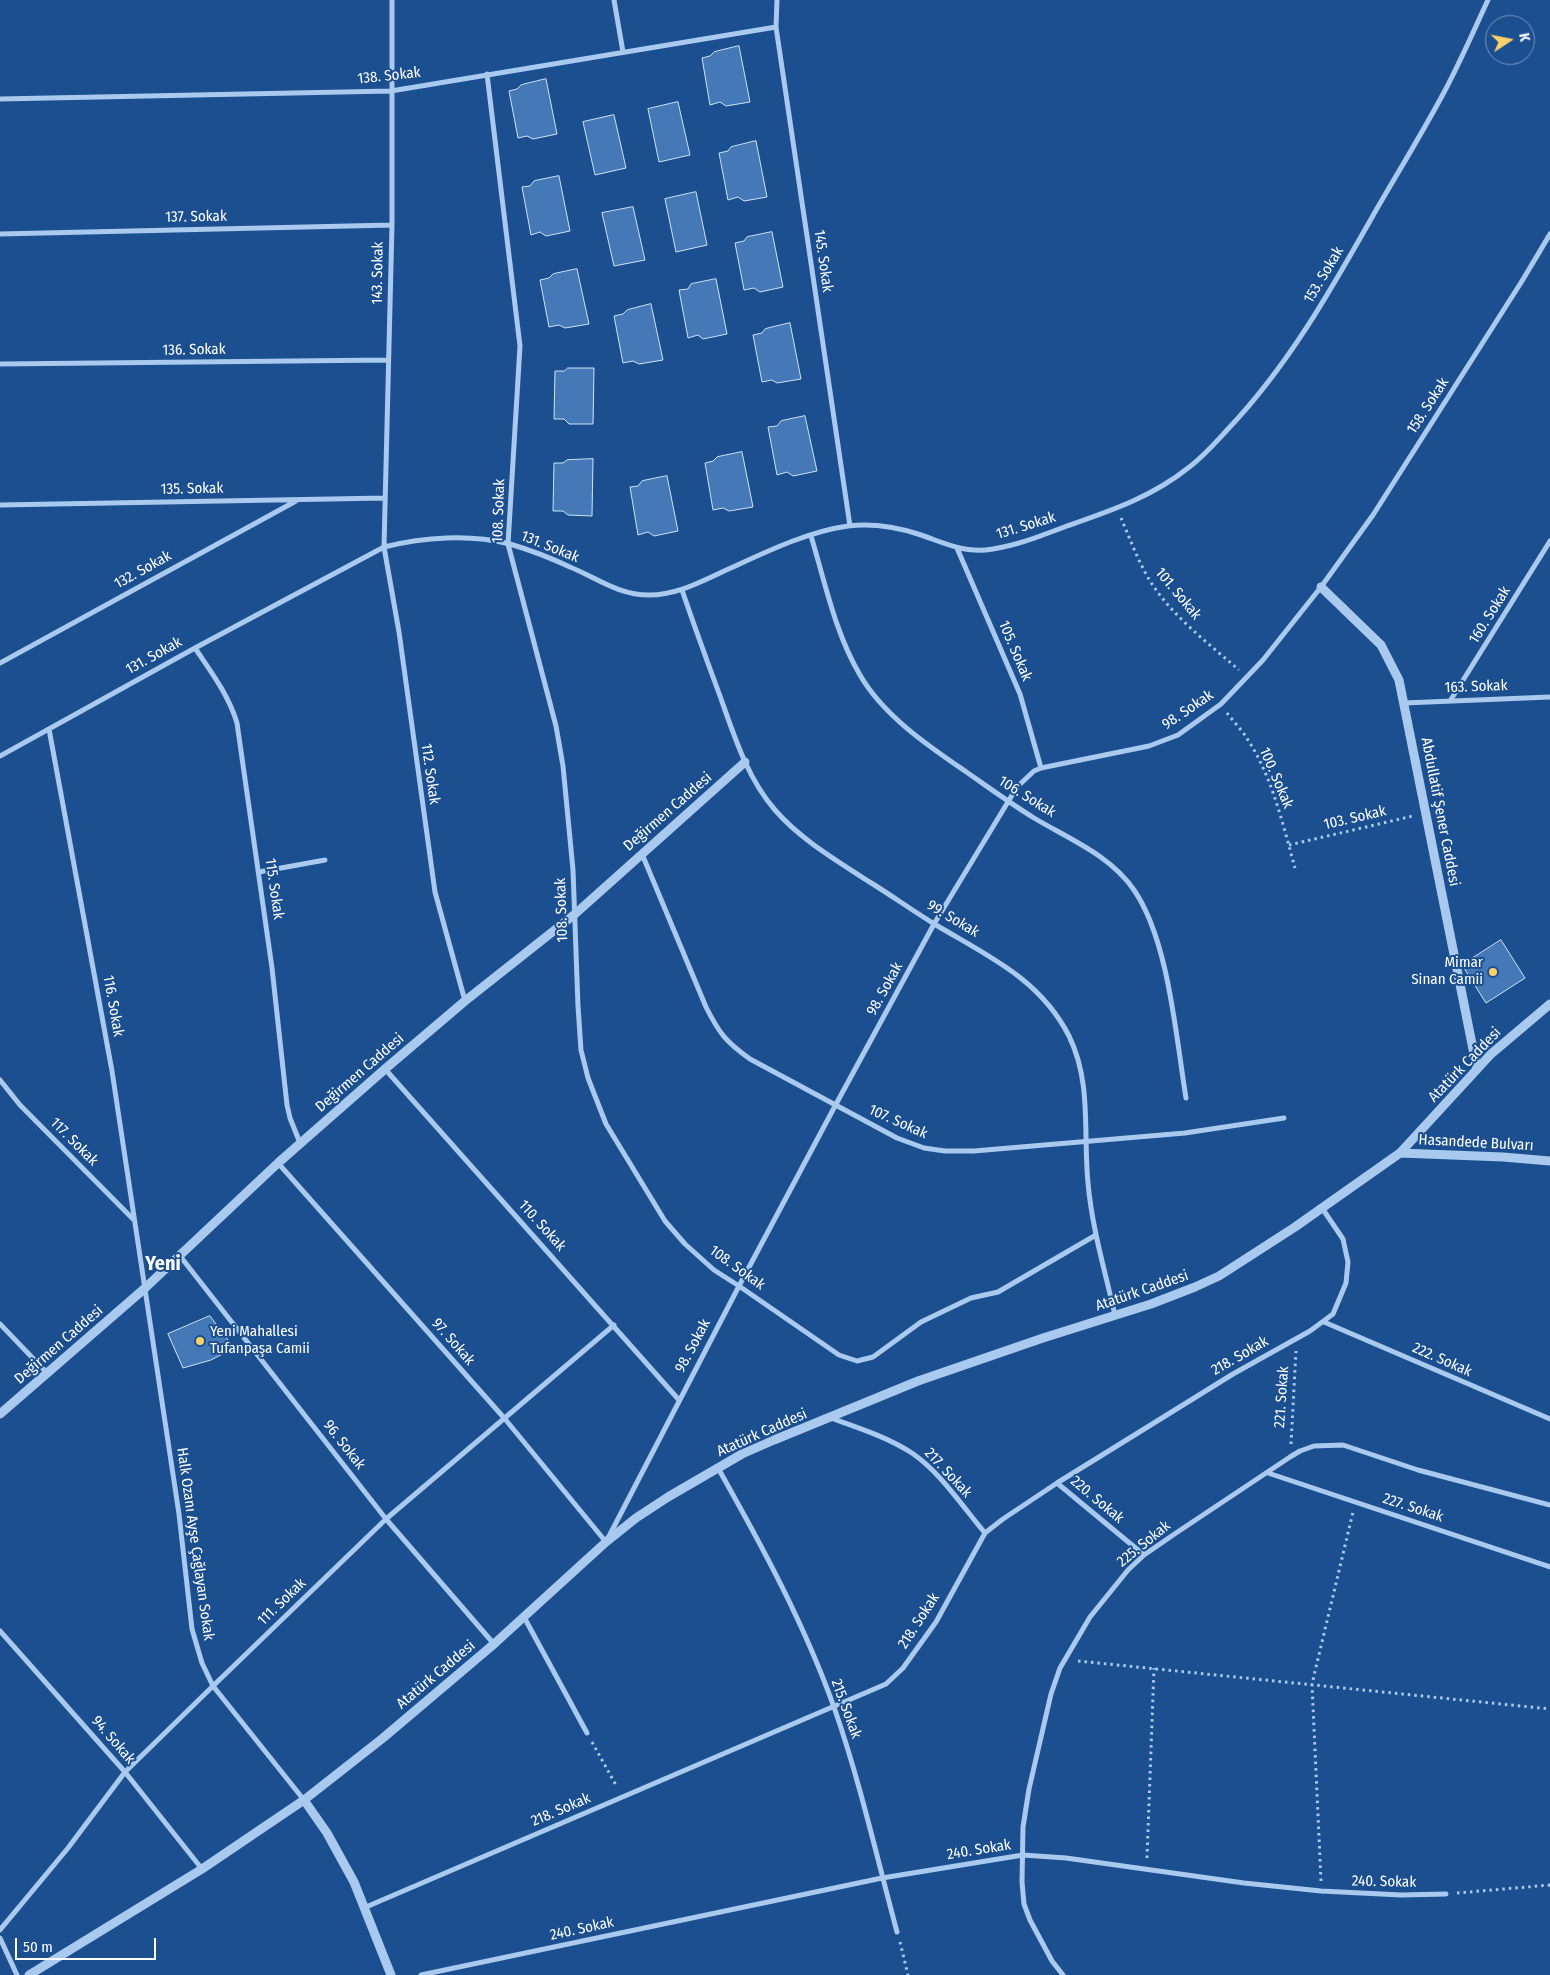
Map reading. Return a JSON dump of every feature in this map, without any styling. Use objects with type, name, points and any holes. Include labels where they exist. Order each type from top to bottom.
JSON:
[{"type":"street","name":"143. Sokak","points":[[384,547],[392,224],[392,0]]},
{"type":"street","points":[[614,0],[623,52]]},
{"type":"street","name":"145. Sokak","points":[[778,0],[776,26],[850,526]]},
{"type":"street","name":"153. Sokak","points":[[1117,508],[1144,497],[1189,468],[1239,417],[1268,383],[1305,330],[1337,279],[1442,96],[1488,0]]},
{"type":"street","name":"138. Sokak","points":[[0,99],[391,92],[776,26]]},
{"type":"street","name":"108. Sokak","points":[[488,74],[520,346],[508,544],[556,726],[563,766],[570,822],[578,1006],[582,1050],[588,1078],[606,1124],[665,1221],[685,1244],[714,1270],[839,1355],[857,1360],[873,1358],[920,1322],[971,1298],[998,1292],[1096,1235]]},
{"type":"street","name":"137. Sokak","points":[[0,234],[392,224]]},
{"type":"street","name":"158. Sokak","points":[[1321,588],[1374,515],[1550,234]]},
{"type":"street","name":"136. Sokak","points":[[0,364],[388,360]]},
{"type":"street","name":"135. Sokak","points":[[0,505],[385,498]]},
{"type":"street","name":"132. Sokak","points":[[0,662],[298,500]]},
{"type":"street","name":"131. Sokak","points":[[0,756],[194,648],[384,547],[432,539],[464,538],[508,544],[573,568],[618,590],[634,595],[653,595],[682,590],[767,552],[811,536],[850,526],[875,525],[900,529],[957,548],[972,551],[1015,545],[1117,508]]},
{"type":"street","name":"106. Sokak","points":[[811,536],[839,630],[860,675],[872,693],[897,719],[936,751],[1007,801],[1094,852],[1134,890],[1152,926],[1163,962],[1186,1098]]},
{"type":"street","name":"160. Sokak","points":[[1450,701],[1550,542]]},
{"type":"street","name":"112. Sokak","points":[[384,547],[399,632],[435,892],[465,1001]]},
{"type":"street","name":"105. Sokak","points":[[957,548],[1020,694],[1041,768]]},
{"type":"street","name":"98. Sokak","points":[[606,1542],[835,1106],[934,924],[1007,801],[1024,779],[1041,768],[1149,746],[1178,735],[1221,704],[1263,660],[1321,588]]},
{"type":"street","name":"Abdullatif Şener Caddesi","points":[[1321,588],[1381,644],[1399,680],[1477,1069]]},
{"type":"street","name":"99. Sokak","points":[[682,590],[732,730],[752,777],[775,810],[797,832],[844,865],[934,924],[1017,973],[1052,1010],[1068,1035],[1079,1059],[1084,1079],[1088,1182],[1096,1235],[1115,1315]]},
{"type":"street","name":"115. Sokak","points":[[194,648],[222,687],[237,723],[259,872],[288,1105],[290,1118],[300,1144]]},
{"type":"street","name":"163. Sokak","points":[[1404,703],[1550,697]]},
{"type":"street","name":"116. Sokak","points":[[49,729],[97,982],[144,1289]]},
{"type":"street","name":"Değirmen Caddesi","points":[[0,1414],[144,1289],[278,1163],[385,1069],[465,1001],[575,914],[746,762]]},
{"type":"street","name":"107. Sokak","points":[[642,853],[706,1007],[728,1043],[750,1059],[897,1138],[924,1148],[945,1151],[974,1151],[1085,1140],[1185,1133],[1284,1118]]},
{"type":"street","points":[[259,872],[325,860]]},
{"type":"street","name":"Atatürk Caddesi","points":[[29,1975],[251,1837],[304,1800],[368,1750],[494,1644],[606,1542],[636,1518],[718,1468],[774,1440],[918,1381],[1043,1338],[1151,1304],[1195,1288],[1219,1276],[1254,1255],[1400,1154],[1491,1054],[1550,1004]]},
{"type":"street","name":"110. Sokak","points":[[385,1069],[679,1400]]},
{"type":"street","name":"117. Sokak","points":[[0,1080],[20,1105],[134,1219]]},
{"type":"street","name":"Hasandede Bulvarı","points":[[1400,1154],[1503,1157],[1550,1161]]},
{"type":"street","name":"97. Sokak","points":[[278,1163],[505,1419],[606,1542]]},
{"type":"street","name":"218. Sokak","points":[[366,1908],[886,1684],[903,1668],[936,1622],[985,1533],[1002,1519],[1057,1483],[1233,1374],[1324,1322],[1334,1314],[1346,1283],[1348,1262],[1343,1239],[1322,1208]]},
{"type":"street","name":"96. Sokak","points":[[180,1256],[386,1519],[494,1644]]},
{"type":"street","name":"Halk Ozanı Ayşe Çağlayan Sokak","points":[[144,1289],[179,1514],[192,1629],[202,1663],[213,1686],[304,1800]]},
{"type":"street","name":"222. Sokak","points":[[1324,1322],[1550,1419]]},
{"type":"street","points":[[0,1324],[47,1373]]},
{"type":"street","name":"111. Sokak","points":[[0,1930],[68,1848],[125,1772],[386,1519],[614,1325]]},
{"type":"street","name":"217. Sokak","points":[[830,1418],[869,1431],[912,1454],[927,1466],[944,1484],[985,1533]]},
{"type":"street","name":"225. Sokak","points":[[1063,1975],[1052,1961],[1030,1920],[1024,1904],[1022,1882],[1024,1827],[1034,1762],[1051,1694],[1064,1659],[1090,1618],[1128,1570],[1144,1556],[1268,1472],[1300,1451],[1314,1446],[1344,1444],[1418,1470],[1550,1505]]},
{"type":"street","name":"215. Sokak","points":[[718,1468],[775,1570],[834,1708],[845,1740],[897,1932]]},
{"type":"street","name":"227. Sokak","points":[[1268,1472],[1550,1567]]},
{"type":"street","name":"220. Sokak","points":[[1057,1483],[1144,1556]]},
{"type":"street","points":[[524,1617],[587,1733]]},
{"type":"street","name":"94. Sokak","points":[[0,1631],[125,1772],[202,1868]]},
{"type":"street","points":[[304,1800],[342,1859],[366,1908],[391,1975]]},
{"type":"street","name":"240. Sokak","points":[[421,1975],[882,1878],[1023,1855],[1066,1858],[1321,1891],[1401,1895],[1446,1894]]},
{"type":"street","points":[[0,1938],[17,1975]]},
{"type":"path","name":"101. Sokak","points":[[1117,508],[1138,559],[1159,593],[1189,626],[1247,676]]},
{"type":"path","name":"100. Sokak","points":[[1221,704],[1247,738],[1264,771],[1282,820],[1295,868]]},
{"type":"path","name":"103. Sokak","points":[[1288,845],[1426,813]]},
{"type":"path","name":"221. Sokak","points":[[1290,1458],[1297,1338]]},
{"type":"path","points":[[1321,1891],[1312,1684],[1356,1502]]},
{"type":"path","points":[[1064,1659],[1550,1709]]},
{"type":"path","points":[[1146,1869],[1154,1668]]},
{"type":"path","points":[[587,1733],[622,1797]]},
{"type":"path","points":[[1446,1894],[1550,1885]]},
{"type":"path","points":[[897,1932],[908,1975]]},
{"type":"building","points":[[739,46],[750,102],[726,106],[720,102],[710,105],[702,58],[710,56],[714,52]]},
{"type":"building","points":[[546,79],[557,134],[533,139],[527,136],[518,138],[509,91],[517,89],[521,85]]},
{"type":"building","points":[[678,102],[690,155],[659,162],[648,109]]},
{"type":"building","points":[[614,115],[626,168],[595,175],[583,122]]},
{"type":"building","points":[[756,141],[767,197],[744,201],[738,197],[728,200],[719,153],[728,151],[731,147]]},
{"type":"building","points":[[559,176],[570,231],[546,236],[540,232],[531,235],[522,187],[530,186],[534,181]]},
{"type":"building","points":[[696,192],[707,245],[676,252],[665,199]]},
{"type":"building","points":[[633,207],[645,260],[614,266],[602,213]]},
{"type":"building","points":[[772,232],[783,287],[760,292],[754,288],[744,290],[735,243],[744,241],[747,237]]},
{"type":"building","points":[[577,269],[589,324],[565,328],[559,325],[549,327],[540,280],[549,278],[553,274]]},
{"type":"building","points":[[716,279],[727,334],[703,339],[698,335],[688,338],[679,290],[688,289],[691,284]]},
{"type":"building","points":[[651,304],[663,360],[639,364],[633,361],[623,363],[614,316],[623,314],[627,310]]},
{"type":"building","points":[[790,323],[801,379],[777,383],[772,380],[762,382],[753,335],[762,333],[765,329]]},
{"type":"building","points":[[568,368],[594,368],[593,424],[569,424],[564,419],[554,419],[555,371],[564,371]]},
{"type":"building","points":[[805,416],[817,471],[793,476],[787,472],[777,475],[768,427],[777,426],[781,421]]},
{"type":"building","points":[[742,452],[753,507],[729,511],[723,508],[713,510],[705,463],[713,461],[717,457]]},
{"type":"building","points":[[593,459],[592,516],[568,515],[563,511],[553,511],[554,463],[563,463],[567,460]]},
{"type":"building","points":[[667,476],[678,531],[654,536],[648,532],[638,535],[630,487],[638,486],[642,481]]},
{"type":"building","name":"Mimar Sinan Camii","points":[[1501,940],[1525,978],[1486,1003],[1462,965]]},
{"type":"building","name":"Yeni Mahallesi Tufanpaşa Camii","points":[[210,1316],[234,1348],[211,1360],[183,1368],[168,1334]]},
{"type":"place","name":"Mimar Sinan Camii","points":[[1493,972]]},
{"type":"place","name":"Yeni Mahallesi Tufanpaşa Camii","points":[[200,1341]]},
{"type":"district","name":"Yeni","points":[[163,1264]]}]
